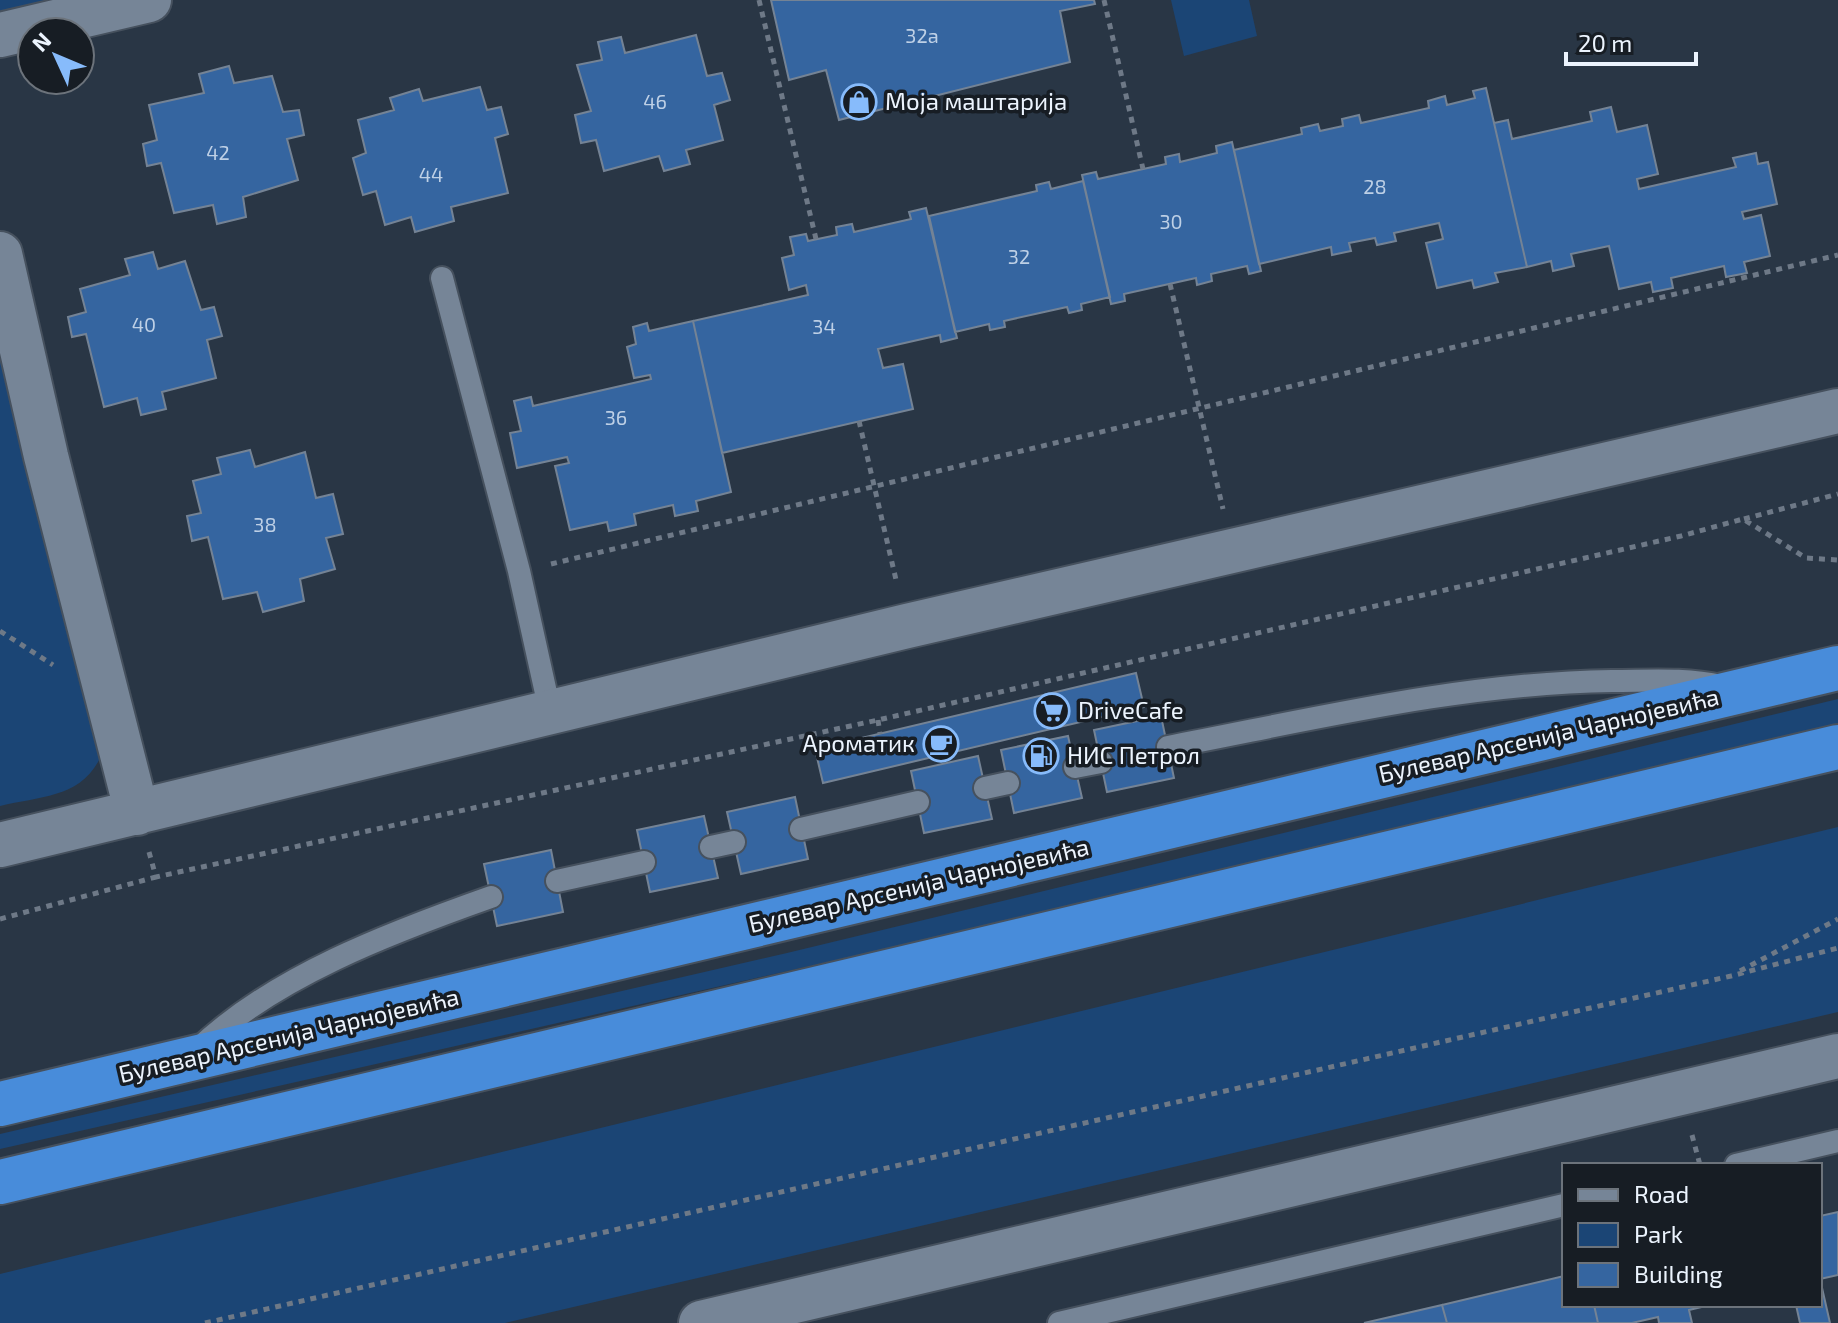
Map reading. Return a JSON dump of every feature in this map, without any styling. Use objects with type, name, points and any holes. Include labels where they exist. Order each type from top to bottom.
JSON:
[{"type":"highway","name":"Булевар Арсенија Чарнојевића","points":[[0,1104],[1838,668]]},
{"type":"highway","points":[[0,1182],[1838,747]]},
{"type":"street","points":[[0,35],[149,0]]},
{"type":"street","points":[[0,254],[46,456],[137,813]]},
{"type":"street","points":[[0,845],[907,626],[1838,411]]},
{"type":"street","points":[[701,1323],[1838,1056]]},
{"type":"lane","points":[[442,278],[519,571],[550,711]]},
{"type":"lane","points":[[1168,747],[1485,688],[1548,682],[1696,680],[1741,690]]},
{"type":"lane","points":[[1075,767],[1101,762]]},
{"type":"lane","points":[[985,788],[1008,783]]},
{"type":"lane","points":[[801,829],[918,802]]},
{"type":"lane","points":[[711,847],[734,842]]},
{"type":"lane","points":[[557,881],[644,862]]},
{"type":"lane","points":[[187,1060],[219,1029],[290,984],[390,933],[491,897]]},
{"type":"lane","points":[[1744,1163],[1838,1141]]},
{"type":"lane","points":[[1059,1323],[1562,1205]]},
{"type":"path","points":[[759,0],[816,239]]},
{"type":"path","points":[[1104,0],[1143,169]]},
{"type":"path","points":[[519,571],[1838,255]]},
{"type":"path","points":[[1170,284],[1232,551]]},
{"type":"path","points":[[859,421],[907,626]]},
{"type":"path","points":[[0,919],[156,877],[878,720],[1681,536],[1838,494]]},
{"type":"path","points":[[1743,519],[1806,558],[1838,560]]},
{"type":"path","points":[[878,720],[880,734]]},
{"type":"path","points":[[137,813],[156,877]]},
{"type":"path","points":[[1731,976],[1838,919]]},
{"type":"path","points":[[205,1323],[1731,976],[1838,948]]},
{"type":"green space","points":[[0,0],[49,0],[0,11]]},
{"type":"green space","points":[[1171,0],[1249,0],[1257,36],[1184,56]]},
{"type":"green space","points":[[0,338],[101,756],[93,770],[72,788],[0,806]]},
{"type":"green space","points":[[1838,699],[1838,729],[1562,796],[0,1149],[0,1134],[787,953]]},
{"type":"green space","points":[[1838,827],[1838,1012],[505,1323],[0,1323],[0,1274]]},
{"type":"building","points":[[771,0],[1094,0],[1095,4],[1060,11],[1070,62],[839,120],[826,70],[789,80]]},
{"type":"building","points":[[696,35],[707,76],[722,73],[730,100],[714,105],[723,140],[686,150],[690,164],[664,171],[659,156],[604,171],[596,140],[581,143],[575,115],[591,111],[577,65],[602,60],[598,42],[621,37],[625,53]]},
{"type":"building","points":[[229,66],[234,83],[272,76],[283,112],[299,110],[304,135],[287,139],[298,180],[243,197],[246,217],[217,224],[213,205],[174,213],[161,163],[147,166],[143,144],[157,140],[149,105],[204,93],[199,74]]},
{"type":"building","points":[[480,87],[487,110],[501,107],[508,134],[495,138],[508,193],[451,207],[454,221],[415,232],[411,217],[385,225],[376,191],[363,195],[353,158],[366,153],[358,120],[394,110],[390,98],[419,89],[423,101]]},
{"type":"building","points":[[1486,88],[1527,267],[1495,273],[1498,282],[1474,288],[1472,280],[1437,288],[1426,243],[1443,239],[1439,223],[1394,233],[1396,241],[1377,245],[1375,238],[1349,243],[1351,251],[1332,255],[1331,247],[1259,264],[1234,150],[1302,134],[1301,128],[1318,124],[1320,131],[1343,126],[1342,119],[1359,115],[1361,123],[1429,108],[1428,101],[1445,96],[1447,105],[1475,98],[1473,91]]},
{"type":"building","points":[[1611,107],[1617,132],[1647,125],[1658,174],[1637,179],[1639,189],[1736,167],[1733,158],[1756,153],[1758,164],[1768,162],[1777,204],[1742,212],[1744,219],[1761,215],[1770,256],[1744,262],[1747,273],[1726,277],[1724,266],[1671,278],[1673,288],[1653,292],[1651,282],[1619,289],[1609,246],[1571,254],[1574,266],[1553,271],[1551,261],[1527,267],[1494,123],[1508,120],[1512,139],[1592,121],[1590,112]]},
{"type":"building","points":[[1232,142],[1261,271],[1249,274],[1247,266],[1211,274],[1212,281],[1197,285],[1196,278],[1124,294],[1125,301],[1111,304],[1082,175],[1096,172],[1098,179],[1166,164],[1165,157],[1179,154],[1180,162],[1217,153],[1216,146]]},
{"type":"building","points":[[1083,181],[1110,297],[1081,304],[1082,310],[1069,313],[1067,307],[1004,321],[1005,327],[990,330],[989,324],[955,332],[929,216],[1037,191],[1036,185],[1049,182],[1051,189]]},
{"type":"building","points":[[926,208],[957,338],[941,342],[940,335],[878,349],[883,368],[903,364],[913,409],[722,453],[693,321],[808,295],[806,285],[789,290],[782,258],[794,255],[790,237],[806,234],[808,241],[837,235],[836,227],[852,224],[854,232],[911,219],[909,212]]},
{"type":"building","points":[[153,252],[158,269],[185,261],[201,310],[214,307],[222,336],[207,340],[216,378],[162,392],[166,409],[141,415],[137,398],[104,407],[86,334],[72,337],[68,317],[86,312],[80,289],[130,275],[125,259]]},
{"type":"building","points":[[693,321],[731,492],[696,501],[698,511],[675,516],[673,505],[634,514],[636,525],[609,531],[607,522],[570,530],[555,466],[569,463],[567,457],[517,468],[510,433],[521,431],[514,401],[531,397],[533,406],[651,379],[650,375],[634,378],[627,347],[636,344],[633,327],[647,323],[649,331]]},
{"type":"building","points":[[250,450],[255,467],[305,452],[316,498],[333,494],[343,534],[326,538],[335,569],[300,579],[304,601],[263,612],[257,592],[223,599],[208,537],[192,541],[187,516],[201,513],[193,481],[221,474],[217,458]]},
{"type":"building","points":[[1136,673],[1144,707],[823,783],[815,749]]},
{"type":"building","points":[[1161,716],[1174,778],[1107,792],[1094,730]]},
{"type":"building","points":[[1068,736],[1082,798],[1014,813],[1001,750]]},
{"type":"building","points":[[978,756],[992,819],[924,833],[911,771]]},
{"type":"building","points":[[795,797],[808,859],[741,874],[727,812]]},
{"type":"building","points":[[704,816],[718,878],[650,892],[637,830]]},
{"type":"building","points":[[551,850],[563,912],[497,926],[484,864]]},
{"type":"building","points":[[1838,1212],[1838,1275],[1822,1279],[1822,1216]]},
{"type":"building","points":[[1562,1276],[1562,1307],[1594,1307],[1598,1323],[1447,1323],[1442,1305]]},
{"type":"building","points":[[1822,1288],[1830,1323],[1800,1323],[1796,1307],[1822,1307]]},
{"type":"building","points":[[1442,1305],[1447,1323],[1364,1323]]},
{"type":"building","points":[[1594,1307],[1702,1307],[1689,1310],[1692,1323],[1659,1323],[1658,1317],[1632,1323],[1598,1323]]},
{"type":"place","name":"Моја маштарија","points":[[859,102]]},
{"type":"place","name":"DriveCafe","points":[[1052,711]]},
{"type":"place","name":"Ароматик","points":[[941,744]]},
{"type":"place","name":"НИС Петрол","points":[[1041,756]]}]
